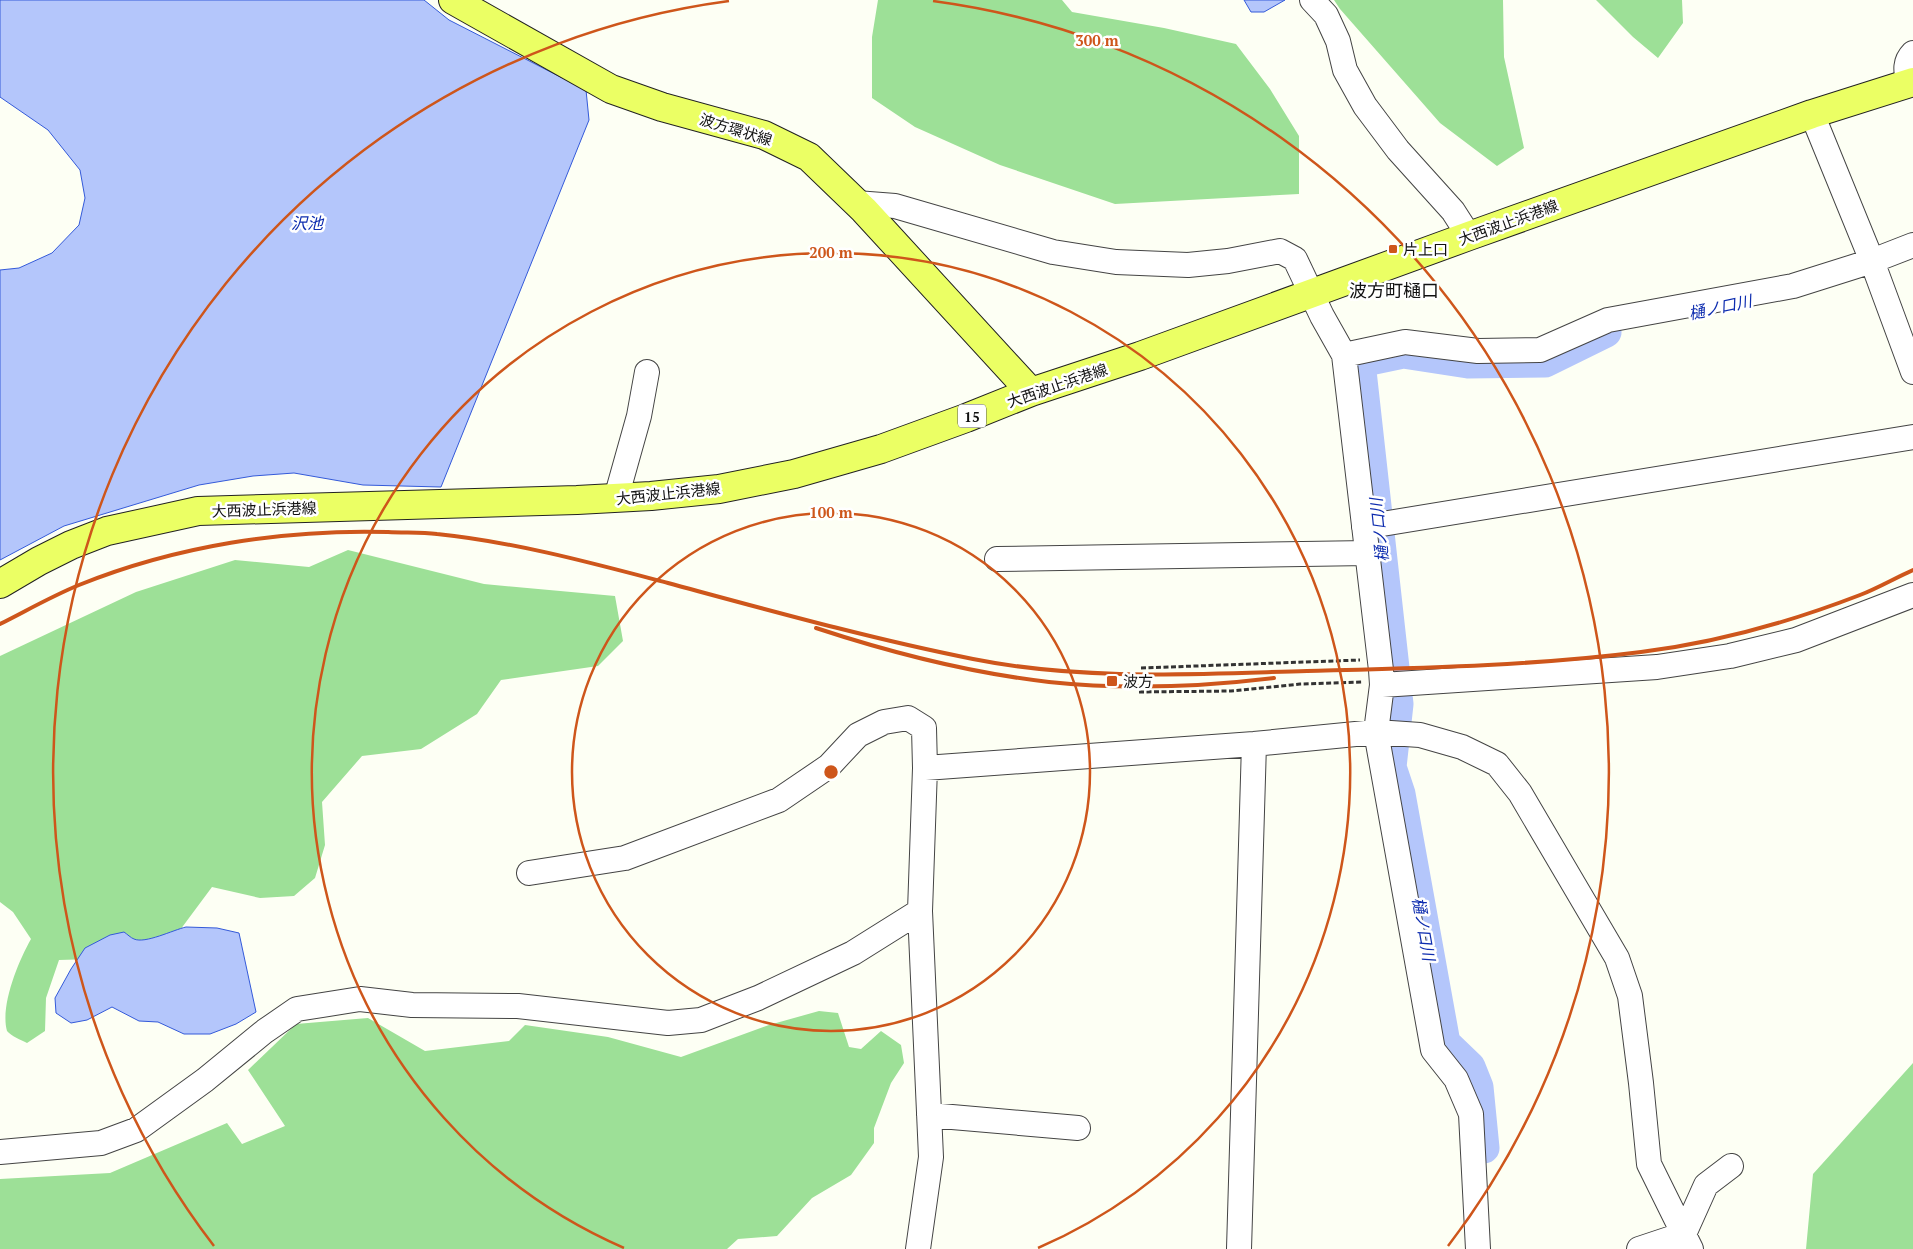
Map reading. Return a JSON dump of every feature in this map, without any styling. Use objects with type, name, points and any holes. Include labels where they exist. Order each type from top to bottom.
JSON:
[{"type":"main road","name":"波方環状線","points":[[453,0],[611,88],[662,107],[764,135],[809,157],[856,203],[1031,392]]},
{"type":"main road","name":"大西波止浜港線","points":[[0,584],[55,553],[107,531],[198,511],[616,498],[719,488],[794,474],[880,449],[1031,392],[1140,356],[1812,114],[1911,82]]},
{"type":"street","points":[[1312,0],[1326,16],[1338,41],[1346,70],[1365,106],[1398,150],[1453,211],[1470,236]]},
{"type":"street","points":[[1911,82],[1905,67],[1913,53]]},
{"type":"street","points":[[1812,114],[1872,262],[1913,372]]},
{"type":"street","points":[[856,203],[895,206],[1038,248],[1116,262],[1188,265],[1228,261],[1280,251],[1295,259],[1311,294],[1344,355],[1380,659],[1382,685],[1376,732],[1433,1050],[1456,1079],[1471,1114],[1478,1249]]},
{"type":"street","points":[[1344,355],[1405,342],[1478,351],[1540,350],[1608,320],[1793,286],[1872,262],[1913,245]]},
{"type":"street","points":[[616,498],[639,416],[647,372]]},
{"type":"street","points":[[1364,527],[1913,437]]},
{"type":"street","points":[[997,559],[1368,553]]},
{"type":"street","points":[[1382,685],[1657,667],[1730,656],[1796,640],[1913,594]]},
{"type":"street","points":[[529,873],[625,858],[779,800],[828,766],[858,735],[884,722],[908,718],[924,728],[925,768],[920,911],[930,1157],[918,1249]]},
{"type":"street","points":[[925,768],[1254,744],[1376,732],[1420,735],[1462,747],[1498,764],[1520,793],[1617,958],[1630,996],[1641,1083],[1648,1164],[1688,1242]]},
{"type":"street","points":[[1238,1249],[1254,744]]},
{"type":"street","points":[[0,1152],[101,1143],[136,1130],[205,1080],[265,1031],[297,1009],[360,999],[412,1005],[518,1006],[668,1023],[701,1020],[758,998],[853,953],[920,911]]},
{"type":"street","points":[[929,1115],[1078,1128]]},
{"type":"street","points":[[1688,1242],[1706,1185],[1731,1166]]},
{"type":"street","points":[[1639,1249],[1688,1242]]},
{"type":"path","points":[[1141,668],[1380,659]]},
{"type":"path","points":[[1139,692],[1230,691],[1354,681],[1382,685]]},
{"type":"green space","points":[[878,0],[1062,0],[1072,12],[1164,28],[1236,44],[1270,89],[1299,136],[1299,194],[1115,204],[1000,165],[915,127],[872,98],[872,37]]},
{"type":"green space","points":[[1334,0],[1503,0],[1504,57],[1524,148],[1497,166],[1440,123]]},
{"type":"green space","points":[[1596,0],[1682,0],[1683,23],[1658,58],[1633,37]]},
{"type":"green space","points":[[348,550],[484,584],[615,596],[623,641],[598,666],[501,680],[477,714],[421,749],[362,756],[322,802],[325,845],[315,878],[294,896],[260,898],[212,887],[160,957],[59,960],[46,998],[45,1031],[27,1043],[11,1035],[7,1031],[5,1021],[8,997],[16,972],[31,939],[13,912],[0,902],[0,656],[136,592],[235,560],[309,567]]},
{"type":"green space","points":[[819,1011],[838,1013],[849,1047],[861,1049],[881,1031],[901,1045],[904,1063],[891,1083],[874,1128],[874,1143],[851,1175],[812,1198],[777,1236],[738,1239],[727,1249],[0,1249],[0,1179],[110,1173],[227,1123],[242,1144],[285,1126],[248,1070],[296,1024],[368,1018],[425,1051],[509,1041],[525,1025],[608,1037],[681,1057],[769,1025]]},
{"type":"green space","points":[[1913,1063],[1913,1249],[1806,1249],[1813,1174]]},
{"type":"water","name":"沢池","points":[[0,0],[424,0],[449,20],[586,90],[589,120],[441,487],[363,485],[294,473],[253,476],[199,485],[64,526],[0,560],[0,270],[19,268],[52,253],[79,225],[85,198],[80,170],[48,130],[0,97]]},
{"type":"water","points":[[1244,0],[1285,0],[1264,12],[1251,12]]},
{"type":"water","points":[[186,927],[217,928],[239,933],[256,1012],[236,1024],[210,1034],[184,1034],[158,1022],[139,1021],[112,1007],[87,1020],[71,1023],[56,1013],[55,998],[85,948],[110,935],[124,932],[134,939],[145,940]]},
{"type":"waterway","name":"樋ノ口川","points":[[1484,1148],[1478,1087],[1470,1067],[1445,1043],[1400,794],[1391,767],[1398,704],[1360,362],[1403,353],[1468,363],[1545,362],[1606,332]]},
{"type":"railway","points":[[0,624],[79,585],[116,571],[192,550],[270,537],[309,534],[349,532],[425,533],[495,542],[553,554],[782,614],[973,659],[1056,671],[1140,674],[1223,673],[1516,663],[1600,657],[1669,648],[1779,623],[1867,592],[1913,570]]},
{"type":"railway","points":[[816,628],[873,646],[961,668],[1049,682],[1134,687],[1218,684],[1274,678]]},
{"type":"place","name":"片上口","points":[[1393,249]]},
{"type":"place","name":"波方","points":[[1112,681]]},
{"type":"district","name":"波方町樋口","points":[[1394,290]]}]
